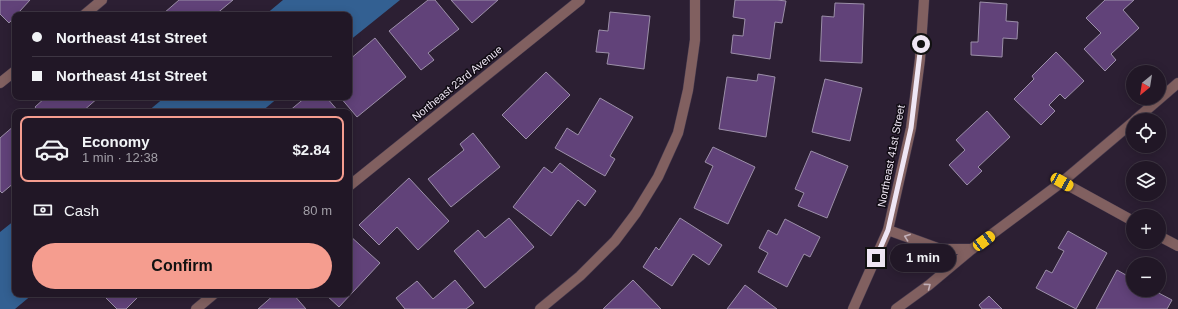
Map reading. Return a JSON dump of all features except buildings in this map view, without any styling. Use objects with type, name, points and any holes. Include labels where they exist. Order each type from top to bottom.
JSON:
[{"type":"street","points":[[88,12],[102,0]]},
{"type":"street","name":"Northeast 23rd Avenue","points":[[352,184],[580,0]]},
{"type":"street","points":[[540,309],[580,276],[615,241],[636,213],[658,177],[678,133],[688,90],[695,40],[695,0]]},
{"type":"street","name":"Northeast 41st Street","points":[[853,309],[888,230],[911,128],[920,59],[924,0]]},
{"type":"street","points":[[0,83],[12,73]]},
{"type":"street","points":[[1143,113],[1178,84]]},
{"type":"street","points":[[896,309],[1062,182],[1126,128]]},
{"type":"street","points":[[1062,182],[1126,217]]},
{"type":"street","points":[[888,230],[940,249],[972,250]]},
{"type":"street","points":[[1166,240],[1178,246]]},
{"type":"street","points":[[196,309],[210,297]]},
{"type":"water","points":[[283,0],[400,0],[352,39],[352,12],[269,12]]},
{"type":"water","points":[[161,100],[275,100],[265,109],[151,109]]},
{"type":"water","points":[[12,222],[12,297],[29,297],[15,309],[0,309],[0,232]]},
{"type":"route","points":[[876,258],[888,230],[911,128],[921,44]]}]
